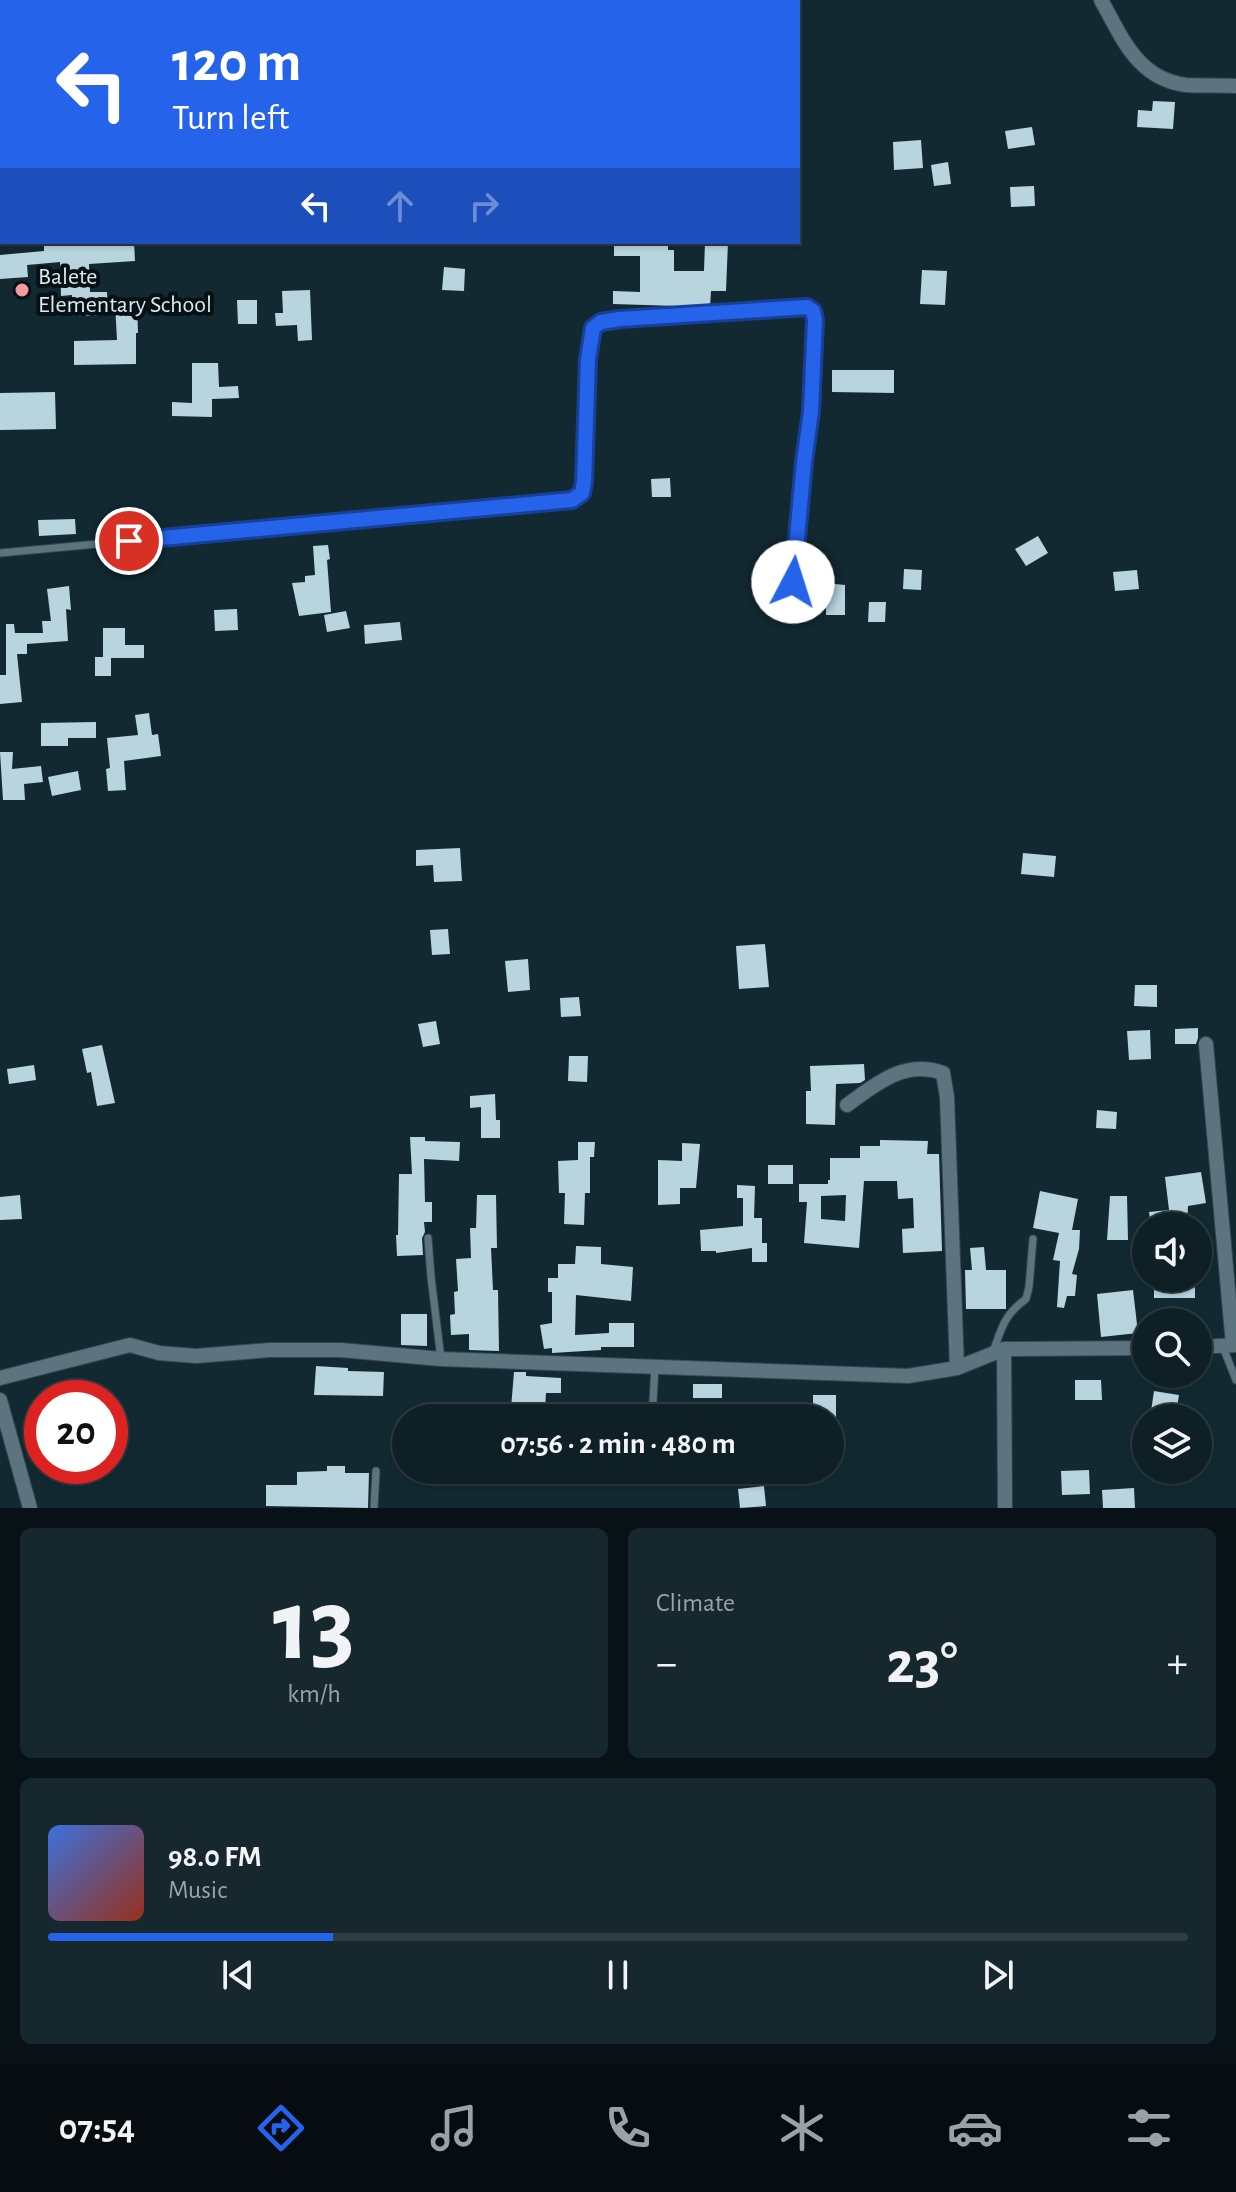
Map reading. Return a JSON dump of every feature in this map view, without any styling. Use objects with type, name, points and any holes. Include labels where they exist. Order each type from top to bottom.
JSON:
[{"type":"street","points":[[1101,0],[1132,55],[1148,72],[1183,85],[1236,86]]},
{"type":"street","points":[[1206,1044],[1231,1346]]},
{"type":"street","points":[[847,1105],[890,1075],[930,1068],[943,1073],[947,1097],[957,1368]]},
{"type":"street","points":[[0,1378],[130,1345],[159,1353],[196,1356],[270,1350],[341,1350],[441,1359],[908,1376],[957,1368],[998,1351],[1132,1348]]},
{"type":"street","points":[[998,1351],[1005,1508]]},
{"type":"street","points":[[0,1400],[30,1508]]},
{"type":"lane","points":[[0,553],[572,500],[582,493],[584,482],[588,359],[593,328],[601,322],[620,319],[807,307],[813,311],[815,320],[811,411],[793,582]]},
{"type":"lane","points":[[428,1238],[441,1359]]},
{"type":"lane","points":[[998,1351],[1003,1324],[1011,1310],[1026,1299],[1033,1239]]},
{"type":"lane","points":[[1231,1346],[1236,1380]]},
{"type":"lane","points":[[653,1404],[655,1367]]},
{"type":"lane","points":[[374,1508],[376,1471]]},
{"type":"building","points":[[1153,101],[1175,102],[1173,129],[1137,127],[1138,110],[1152,111]]},
{"type":"building","points":[[1032,127],[1035,145],[1008,149],[1005,131]]},
{"type":"building","points":[[921,140],[923,168],[894,170],[893,142]]},
{"type":"building","points":[[948,162],[951,184],[934,186],[931,165]]},
{"type":"building","points":[[1034,186],[1035,206],[1011,207],[1010,187]]},
{"type":"building","points":[[44,244],[134,244],[135,261],[89,264],[90,292],[107,292],[108,315],[73,316],[72,295],[61,296],[60,262],[27,265],[28,277],[0,279],[0,255],[44,251]]},
{"type":"building","points":[[614,244],[668,244],[668,250],[674,250],[674,271],[704,271],[705,244],[728,244],[726,291],[711,291],[710,307],[613,304],[613,291],[640,292],[640,256],[614,256]]},
{"type":"building","points":[[444,267],[465,269],[464,291],[442,290]]},
{"type":"building","points":[[922,270],[947,271],[945,305],[920,304]]},
{"type":"building","points":[[310,290],[312,340],[298,341],[297,325],[276,326],[275,313],[283,313],[282,291]]},
{"type":"building","points":[[237,300],[257,300],[257,324],[238,324]]},
{"type":"building","points":[[137,303],[136,364],[74,365],[74,341],[117,340],[115,304]]},
{"type":"building","points":[[192,363],[218,363],[219,387],[238,386],[239,398],[212,399],[212,417],[172,416],[172,402],[192,403]]},
{"type":"building","points":[[832,370],[894,370],[894,393],[832,392]]},
{"type":"building","points":[[55,392],[56,429],[0,430],[0,393]]},
{"type":"building","points":[[670,478],[671,497],[652,497],[651,479]]},
{"type":"building","points":[[75,519],[76,534],[39,536],[38,520]]},
{"type":"building","points":[[1038,536],[1048,553],[1026,566],[1015,549]]},
{"type":"building","points":[[328,545],[331,612],[299,616],[292,583],[305,582],[305,576],[315,575],[313,546]]},
{"type":"building","points":[[904,569],[922,570],[921,590],[903,589]]},
{"type":"building","points":[[1137,570],[1139,589],[1115,591],[1113,572]]},
{"type":"building","points":[[826,583],[845,585],[845,615],[826,615]]},
{"type":"building","points":[[69,586],[71,610],[66,609],[68,641],[27,644],[27,654],[17,654],[22,702],[0,704],[0,675],[6,675],[6,624],[14,624],[15,633],[43,633],[42,621],[51,621],[47,589]]},
{"type":"building","points":[[869,602],[886,602],[885,622],[868,622]]},
{"type":"building","points":[[237,609],[238,630],[215,631],[214,610]]},
{"type":"building","points":[[346,611],[350,628],[327,632],[324,615]]},
{"type":"building","points":[[400,622],[402,640],[365,644],[364,625]]},
{"type":"building","points":[[103,628],[125,628],[125,645],[144,645],[144,658],[111,658],[111,676],[95,676],[95,657],[103,657]]},
{"type":"building","points":[[149,713],[152,735],[158,734],[161,756],[124,761],[126,790],[108,791],[106,769],[110,768],[107,738],[138,735],[135,715]]},
{"type":"building","points":[[96,722],[96,738],[68,738],[68,746],[41,746],[41,723]]},
{"type":"building","points":[[0,752],[13,752],[12,769],[41,766],[43,782],[24,784],[25,800],[3,800]]},
{"type":"building","points":[[78,771],[81,790],[52,796],[48,777]]},
{"type":"building","points":[[460,848],[462,881],[434,882],[433,865],[416,866],[416,850]]},
{"type":"building","points":[[1023,853],[1056,856],[1054,877],[1021,874]]},
{"type":"building","points":[[448,929],[450,954],[432,955],[430,930]]},
{"type":"building","points":[[765,944],[769,987],[739,989],[736,946]]},
{"type":"building","points":[[528,959],[530,990],[508,992],[505,961]]},
{"type":"building","points":[[1135,985],[1157,985],[1157,1007],[1134,1006]]},
{"type":"building","points":[[579,997],[581,1016],[561,1017],[560,998]]},
{"type":"building","points":[[436,1021],[440,1044],[423,1047],[418,1024]]},
{"type":"building","points":[[1198,1028],[1196,1044],[1175,1044],[1175,1029]]},
{"type":"building","points":[[1150,1030],[1151,1059],[1129,1060],[1127,1031]]},
{"type":"building","points":[[102,1045],[115,1103],[97,1106],[91,1072],[87,1073],[82,1049]]},
{"type":"building","points":[[569,1056],[588,1056],[587,1082],[568,1081]]},
{"type":"building","points":[[864,1064],[865,1080],[836,1084],[835,1125],[806,1124],[806,1091],[811,1091],[810,1066]]},
{"type":"building","points":[[34,1065],[36,1080],[9,1084],[7,1069]]},
{"type":"building","points":[[495,1094],[500,1138],[481,1138],[481,1107],[470,1108],[470,1096]]},
{"type":"building","points":[[1097,1110],[1117,1112],[1116,1129],[1096,1128]]},
{"type":"building","points":[[410,1137],[425,1137],[425,1141],[460,1142],[459,1161],[424,1159],[425,1202],[432,1202],[432,1222],[424,1222],[423,1255],[397,1256],[399,1174],[412,1174]]},
{"type":"building","points":[[880,1140],[928,1141],[927,1154],[939,1154],[942,1251],[903,1253],[902,1229],[914,1228],[913,1198],[898,1199],[897,1181],[864,1181],[859,1248],[804,1243],[807,1202],[799,1202],[799,1184],[828,1184],[830,1158],[860,1158],[860,1146],[880,1146]],"holes":[[[846,1195],[845,1221],[821,1219],[821,1196]]]},
{"type":"building","points":[[578,1142],[595,1142],[594,1157],[590,1157],[590,1193],[585,1193],[584,1225],[564,1224],[565,1193],[559,1193],[558,1161],[578,1160]]},
{"type":"building","points":[[682,1143],[700,1144],[696,1188],[680,1188],[680,1204],[658,1205],[658,1160],[682,1161]]},
{"type":"building","points":[[768,1165],[793,1165],[793,1184],[768,1184]]},
{"type":"building","points":[[1201,1172],[1206,1203],[1188,1206],[1188,1212],[1149,1212],[1169,1210],[1165,1177]]},
{"type":"building","points":[[737,1185],[755,1186],[754,1218],[762,1218],[762,1243],[767,1243],[767,1262],[752,1262],[752,1248],[716,1253],[701,1251],[700,1230],[743,1226],[743,1198],[737,1198]]},
{"type":"building","points":[[1040,1191],[1078,1199],[1072,1230],[1080,1230],[1079,1249],[1072,1274],[1077,1275],[1075,1296],[1067,1296],[1064,1308],[1057,1307],[1060,1261],[1053,1260],[1059,1233],[1033,1228]]},
{"type":"building","points":[[20,1195],[22,1219],[0,1220],[0,1197]]},
{"type":"building","points":[[477,1195],[496,1195],[497,1248],[491,1248],[493,1290],[498,1290],[499,1351],[469,1350],[469,1334],[451,1335],[450,1315],[455,1314],[454,1292],[458,1291],[456,1259],[471,1258],[470,1228],[476,1228]]},
{"type":"building","points":[[1110,1196],[1127,1196],[1128,1240],[1107,1240]]},
{"type":"building","points":[[576,1246],[601,1247],[601,1264],[633,1267],[631,1301],[576,1295],[575,1335],[609,1333],[609,1323],[634,1323],[634,1347],[601,1347],[601,1350],[552,1353],[552,1348],[544,1349],[540,1325],[552,1323],[552,1292],[548,1292],[548,1278],[558,1278],[558,1264],[575,1264]]},
{"type":"building","points":[[984,1247],[986,1270],[1006,1270],[1006,1309],[966,1309],[965,1270],[972,1270],[970,1248]]},
{"type":"building","points":[[1132,1290],[1135,1308],[1132,1308],[1132,1334],[1101,1337],[1097,1294]]},
{"type":"building","points":[[1154,1292],[1195,1292],[1195,1298],[1154,1298]]},
{"type":"building","points":[[401,1314],[427,1314],[427,1346],[401,1345]]},
{"type":"building","points":[[316,1366],[384,1372],[383,1396],[314,1395]]},
{"type":"building","points":[[514,1372],[526,1372],[526,1376],[561,1378],[561,1393],[546,1393],[545,1404],[511,1404]]},
{"type":"building","points":[[1075,1380],[1101,1380],[1102,1400],[1075,1400]]},
{"type":"building","points":[[693,1384],[722,1384],[722,1398],[693,1398]]},
{"type":"building","points":[[1154,1391],[1179,1395],[1178,1404],[1152,1404]]},
{"type":"building","points":[[813,1395],[836,1395],[836,1404],[813,1404]]},
{"type":"building","points":[[327,1466],[345,1466],[345,1473],[369,1473],[368,1508],[266,1506],[266,1485],[297,1485],[297,1472],[327,1471]]},
{"type":"building","points":[[1089,1470],[1090,1494],[1062,1495],[1061,1471]]},
{"type":"building","points":[[764,1486],[766,1506],[740,1508],[738,1489]]},
{"type":"building","points":[[1134,1488],[1135,1508],[1103,1508],[1102,1490]]},
{"type":"place","name":"Balete Elementary School","points":[[22,290]]},
{"type":"route","points":[[129,541],[572,500],[582,493],[584,482],[588,359],[593,328],[601,322],[620,319],[807,307],[813,311],[815,320],[811,411],[793,582]]}]
